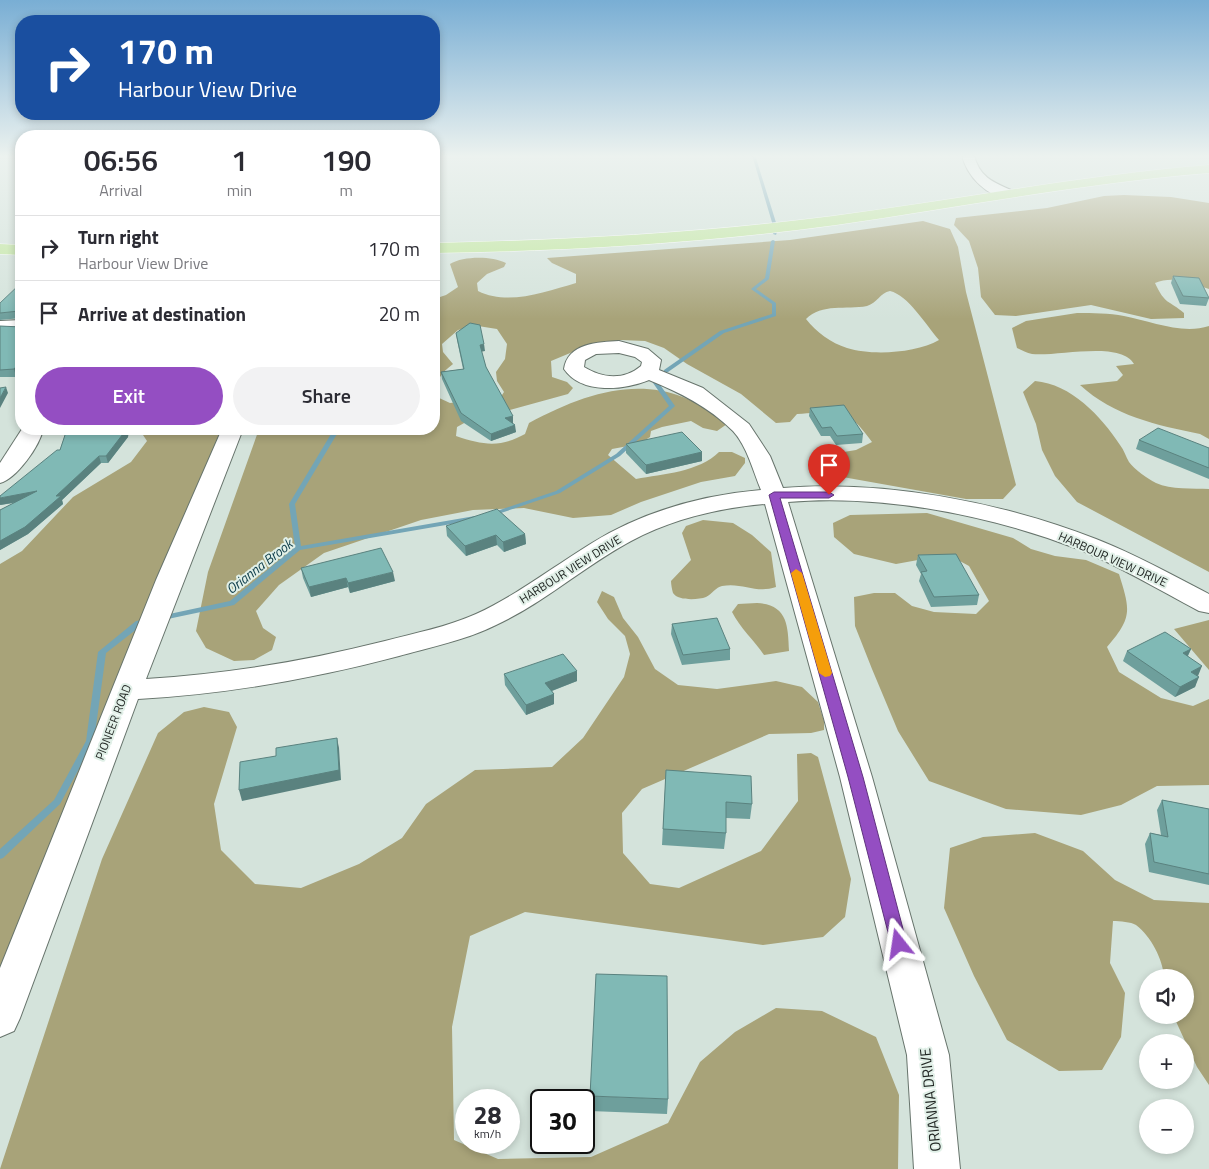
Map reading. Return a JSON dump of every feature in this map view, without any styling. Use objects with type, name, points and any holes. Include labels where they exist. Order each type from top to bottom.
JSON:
[{"type":"main road","points":[[440,248],[665,238],[782,227],[897,210]]},
{"type":"main road","points":[[0,249],[15,250]]},
{"type":"street","points":[[0,326],[15,325]]},
{"type":"street","name":"ORIANNA DRIVE","points":[[649,373],[696,392],[742,428],[759,456],[774,495],[856,777],[928,1055],[937,1169]]},
{"type":"street","points":[[0,476],[13,463],[30,435]]},
{"type":"street","name":"PIONEER ROAD","points":[[0,1018],[126,690],[230,435]]},
{"type":"street","name":"HARBOUR VIEW DRIVE","points":[[126,690],[224,683],[288,672],[367,655],[440,635],[486,619],[523,600],[567,573],[601,547],[644,525],[698,506],[774,495],[866,495],[985,513],[1071,538],[1209,605]]},
{"type":"shaded area","points":[[1033,210],[1209,210],[1209,289],[1176,280],[1155,283],[1165,299],[1184,313],[1184,318],[1151,319],[1091,305],[1016,316],[995,315],[981,297],[978,268],[969,241],[954,225],[956,218]]},
{"type":"shaded area","points":[[923,221],[950,229],[958,247],[966,292],[1016,485],[1003,499],[966,499],[837,476],[826,469],[819,460],[825,455],[856,450],[872,442],[863,430],[848,416],[833,412],[797,414],[790,422],[776,423],[741,394],[687,364],[664,348],[645,341],[620,340],[587,346],[551,361],[552,377],[567,382],[573,388],[568,394],[466,422],[457,427],[456,436],[483,443],[499,443],[525,434],[529,423],[580,400],[630,389],[654,390],[679,395],[703,407],[727,424],[717,431],[703,428],[691,421],[662,427],[651,431],[650,437],[639,444],[612,449],[608,455],[636,479],[669,474],[691,468],[711,459],[719,452],[732,452],[745,458],[745,463],[735,476],[701,482],[641,502],[611,515],[573,518],[524,508],[473,510],[421,520],[324,553],[279,585],[256,611],[263,628],[276,637],[272,650],[254,660],[234,661],[206,648],[196,631],[208,572],[257,435],[440,435],[440,398],[450,403],[500,398],[504,392],[497,381],[496,372],[505,359],[507,344],[497,329],[478,326],[458,330],[442,344],[443,352],[453,364],[440,377],[440,297],[458,287],[450,264],[463,259],[478,258],[493,259],[506,263],[504,267],[487,274],[477,283],[478,291],[502,297],[527,296],[576,283],[576,274],[552,263],[547,258],[790,240]],"holes":[[[890,291],[910,304],[939,340],[919,348],[894,352],[869,352],[841,346],[819,333],[806,319],[812,314],[827,309],[867,306]]]},
{"type":"shaded area","points":[[1077,313],[1118,315],[1177,328],[1188,329],[1209,326],[1209,439],[1200,434],[1152,423],[1121,412],[1093,396],[1080,385],[1117,381],[1123,375],[1116,366],[1134,364],[1127,357],[1102,351],[1032,354],[1017,348],[1012,328],[1026,321]]},
{"type":"shaded area","points":[[1035,381],[1061,388],[1084,403],[1104,423],[1131,465],[1149,479],[1168,487],[1209,489],[1209,572],[1077,502],[1055,476],[1042,450],[1036,424],[1023,392]]},
{"type":"shaded area","points":[[143,435],[219,435],[0,975],[0,564],[22,551],[73,497],[131,462],[147,441]]},
{"type":"shaded area","points":[[927,513],[1013,538],[1031,549],[1055,556],[1086,560],[1119,574],[1127,605],[1127,613],[1121,628],[1107,647],[1119,672],[1161,698],[1193,706],[1209,699],[1209,785],[1157,786],[1121,805],[1081,815],[1006,809],[929,781],[898,731],[872,669],[855,626],[854,597],[874,593],[895,593],[912,606],[934,612],[976,614],[989,601],[969,566],[958,560],[929,558],[896,564],[854,554],[834,537],[833,523],[850,515]]},
{"type":"shaded area","points":[[703,520],[733,523],[752,535],[771,552],[776,587],[755,589],[729,585],[720,587],[702,598],[688,599],[676,596],[673,593],[671,581],[691,560],[682,533],[686,526]]},
{"type":"shaded area","points":[[602,591],[614,597],[623,618],[638,637],[655,669],[678,685],[717,689],[776,681],[802,687],[818,702],[824,721],[824,730],[811,733],[769,734],[642,789],[622,813],[623,853],[650,884],[679,888],[761,851],[798,801],[797,754],[811,753],[818,757],[851,879],[845,917],[823,937],[763,945],[525,912],[470,936],[452,1027],[455,1154],[486,1154],[498,1159],[591,1157],[668,1123],[700,1062],[735,1032],[776,1008],[822,1011],[876,1037],[899,1095],[898,1169],[0,1169],[102,859],[158,733],[184,712],[204,707],[229,712],[237,727],[214,804],[221,850],[255,884],[301,888],[359,864],[402,838],[426,804],[475,770],[552,767],[583,738],[624,677],[630,654],[625,636],[608,619],[597,602]]},
{"type":"shaded area","points":[[757,603],[775,608],[784,618],[788,632],[789,651],[764,655],[732,612],[738,604]]},
{"type":"shaded area","points":[[1209,620],[1209,670],[1174,629]]},
{"type":"shaded area","points":[[1035,833],[1083,851],[1115,880],[1154,900],[1209,903],[1209,1085],[1194,1060],[1194,1034],[1182,1034],[1177,1024],[1194,1024],[1194,969],[1163,969],[1147,935],[1136,925],[1128,922],[1113,921],[1110,963],[1125,993],[1121,1037],[1102,1070],[1059,1071],[1007,1040],[974,976],[944,908],[950,848],[983,837]]},
{"type":"building","points":[[1173,276],[1199,278],[1209,298],[1183,296]]},
{"type":"building","points":[[15,289],[15,311],[0,313],[0,303]]},
{"type":"building","points":[[470,323],[480,325],[484,344],[480,345],[486,367],[513,416],[505,418],[515,425],[491,434],[461,413],[441,372],[464,369],[456,333]]},
{"type":"building","points":[[0,326],[15,327],[15,368],[0,370]]},
{"type":"building","points":[[6,387],[0,398],[0,388]]},
{"type":"building","points":[[844,405],[863,434],[837,436],[831,427],[822,428],[810,408]]},
{"type":"building","points":[[1158,428],[1209,448],[1209,468],[1139,440]]},
{"type":"building","points":[[682,432],[702,452],[646,465],[626,444]]},
{"type":"building","points":[[65,435],[122,435],[106,456],[99,456],[56,496],[61,496],[25,527],[0,541],[0,510],[37,491],[0,498],[0,496],[57,450],[60,450]]},
{"type":"building","points":[[497,509],[525,534],[503,542],[496,535],[465,546],[446,526]]},
{"type":"building","points":[[381,548],[393,572],[348,583],[346,578],[309,587],[301,568]]},
{"type":"building","points":[[956,554],[979,595],[934,597],[921,572],[927,571],[918,555]]},
{"type":"building","points":[[717,618],[730,649],[683,655],[672,624]]},
{"type":"building","points":[[1165,632],[1191,649],[1183,653],[1202,666],[1191,672],[1199,677],[1180,687],[1127,651]]},
{"type":"building","points":[[563,654],[577,671],[545,683],[554,694],[526,705],[504,674]]},
{"type":"building","points":[[337,738],[339,770],[239,790],[240,762],[276,756],[276,748]]},
{"type":"building","points":[[666,770],[751,776],[752,804],[726,802],[726,833],[663,829]]},
{"type":"building","points":[[1162,800],[1209,809],[1209,874],[1154,862],[1150,833],[1168,837]]},
{"type":"building","points":[[596,974],[667,976],[668,1099],[595,1096],[595,1089],[590,1089]]},
{"type":"waterway","name":"Orianna Brook","points":[[770,210],[776,229],[775,234]]},
{"type":"waterway","name":"Orianna Brook","points":[[666,371],[722,332],[774,315],[774,304],[753,289],[767,279],[773,241]]},
{"type":"waterway","name":"Orianna Brook","points":[[493,514],[558,492],[618,455],[672,406],[654,380]]},
{"type":"waterway","points":[[298,548],[292,504],[333,435]]},
{"type":"waterway","name":"Orianna Brook","points":[[298,548],[475,518]]},
{"type":"waterway","name":"Orianna Brook","points":[[163,618],[232,603],[298,548]]},
{"type":"waterway","name":"Orianna Brook","points":[[0,855],[57,802],[90,741],[102,652],[139,623],[147,621]]},
{"type":"slow traffic","points":[[796,573],[825,673]]},
{"type":"route","points":[[829,495],[774,495],[856,777],[899,944]]}]
